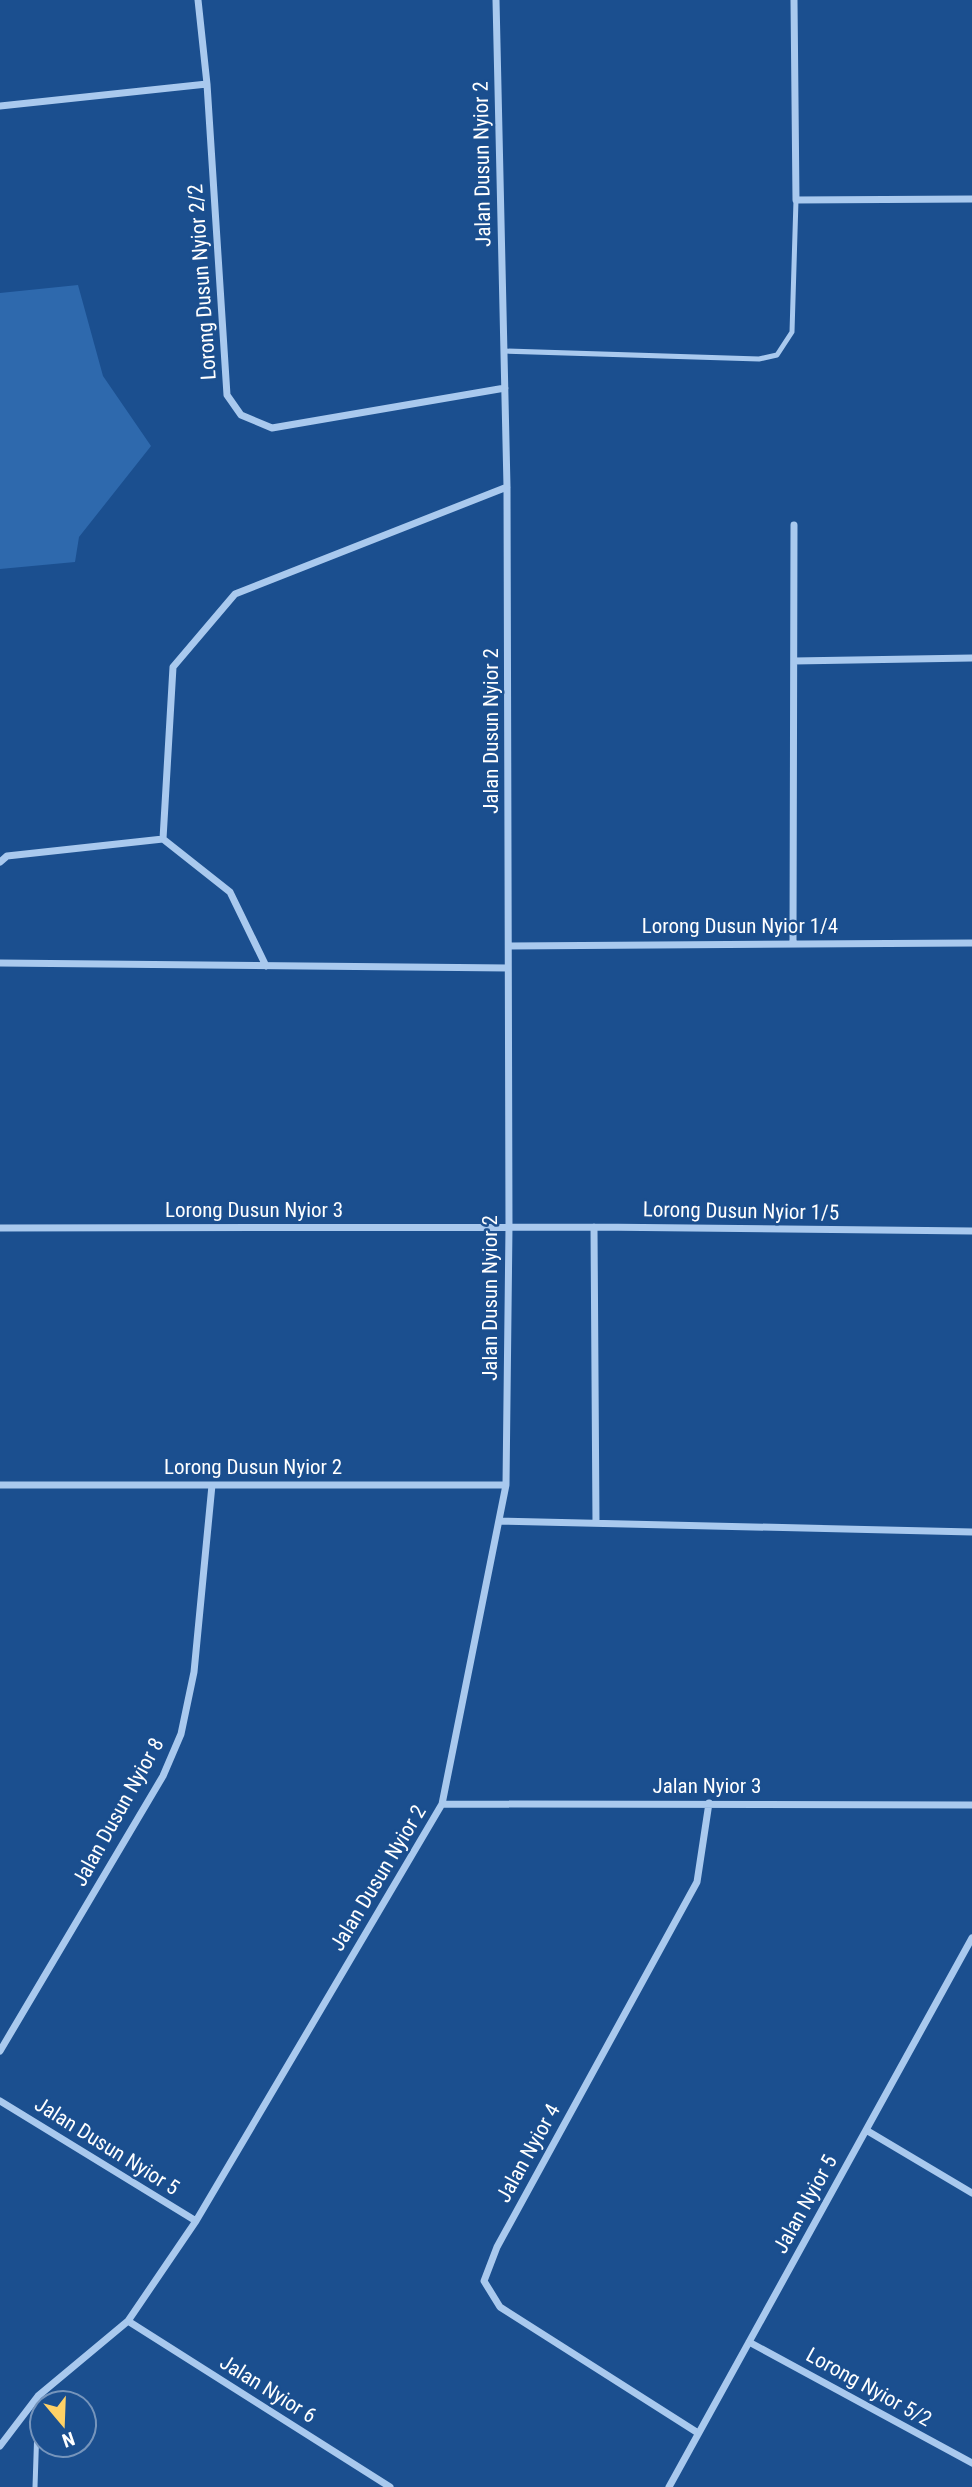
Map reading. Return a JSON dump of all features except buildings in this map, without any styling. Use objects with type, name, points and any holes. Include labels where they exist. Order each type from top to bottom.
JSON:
[{"type":"street","name":"Lorong Dusun Nyior 2/2","points":[[198,0],[207,84],[228,395],[241,415],[272,428],[505,388]]},
{"type":"street","name":"Jalan Dusun Nyior 2","points":[[46,2389],[128,2321],[196,2221],[442,1804],[506,1485],[509,1227],[508,487],[496,0]]},
{"type":"street","points":[[794,0],[796,201],[972,199]]},
{"type":"street","points":[[0,106],[207,84]]},
{"type":"street","points":[[163,839],[173,667],[235,594],[508,487]]},
{"type":"street","points":[[793,943],[794,525]]},
{"type":"street","points":[[794,661],[972,657]]},
{"type":"street","points":[[0,862],[7,856],[163,839],[230,892],[266,966]]},
{"type":"street","name":"Lorong Dusun Nyior 1/4","points":[[509,946],[972,943]]},
{"type":"street","points":[[0,963],[508,968]]},
{"type":"street","name":"Lorong Dusun Nyior 1/5","points":[[509,1227],[972,1231]]},
{"type":"street","name":"Lorong Dusun Nyior 3","points":[[0,1228],[509,1227]]},
{"type":"street","points":[[594,1227],[596,1523]]},
{"type":"street","name":"Lorong Dusun Nyior 2","points":[[0,1485],[506,1485]]},
{"type":"street","name":"Jalan Dusun Nyior 8","points":[[0,2050],[163,1776],[181,1734],[194,1672],[212,1485]]},
{"type":"street","points":[[499,1521],[972,1532]]},
{"type":"street","name":"Jalan Nyior 4","points":[[698,2433],[500,2307],[484,2281],[497,2247],[697,1882],[709,1803]]},
{"type":"street","name":"Jalan Nyior 3","points":[[442,1804],[972,1805]]},
{"type":"street","name":"Jalan Nyior 5","points":[[668,2487],[972,1938]]},
{"type":"street","name":"Jalan Dusun Nyior 5","points":[[0,2101],[196,2221]]},
{"type":"street","points":[[866,2130],[972,2193]]},
{"type":"street","name":"Jalan Nyior 6","points":[[128,2321],[390,2487]]},
{"type":"street","name":"Lorong Nyior 5/2","points":[[749,2342],[972,2463]]},
{"type":"street","name":"Jalan Dusun Nyior 2","points":[[0,2446],[28,2409]]},
{"type":"lane","points":[[504,351],[759,359],[777,355],[792,332],[796,201]]},
{"type":"lane","points":[[35,2487],[36,2459]]},
{"type":"shaded area","points":[[78,285],[103,376],[151,446],[79,537],[75,562],[0,569],[0,293]]}]
